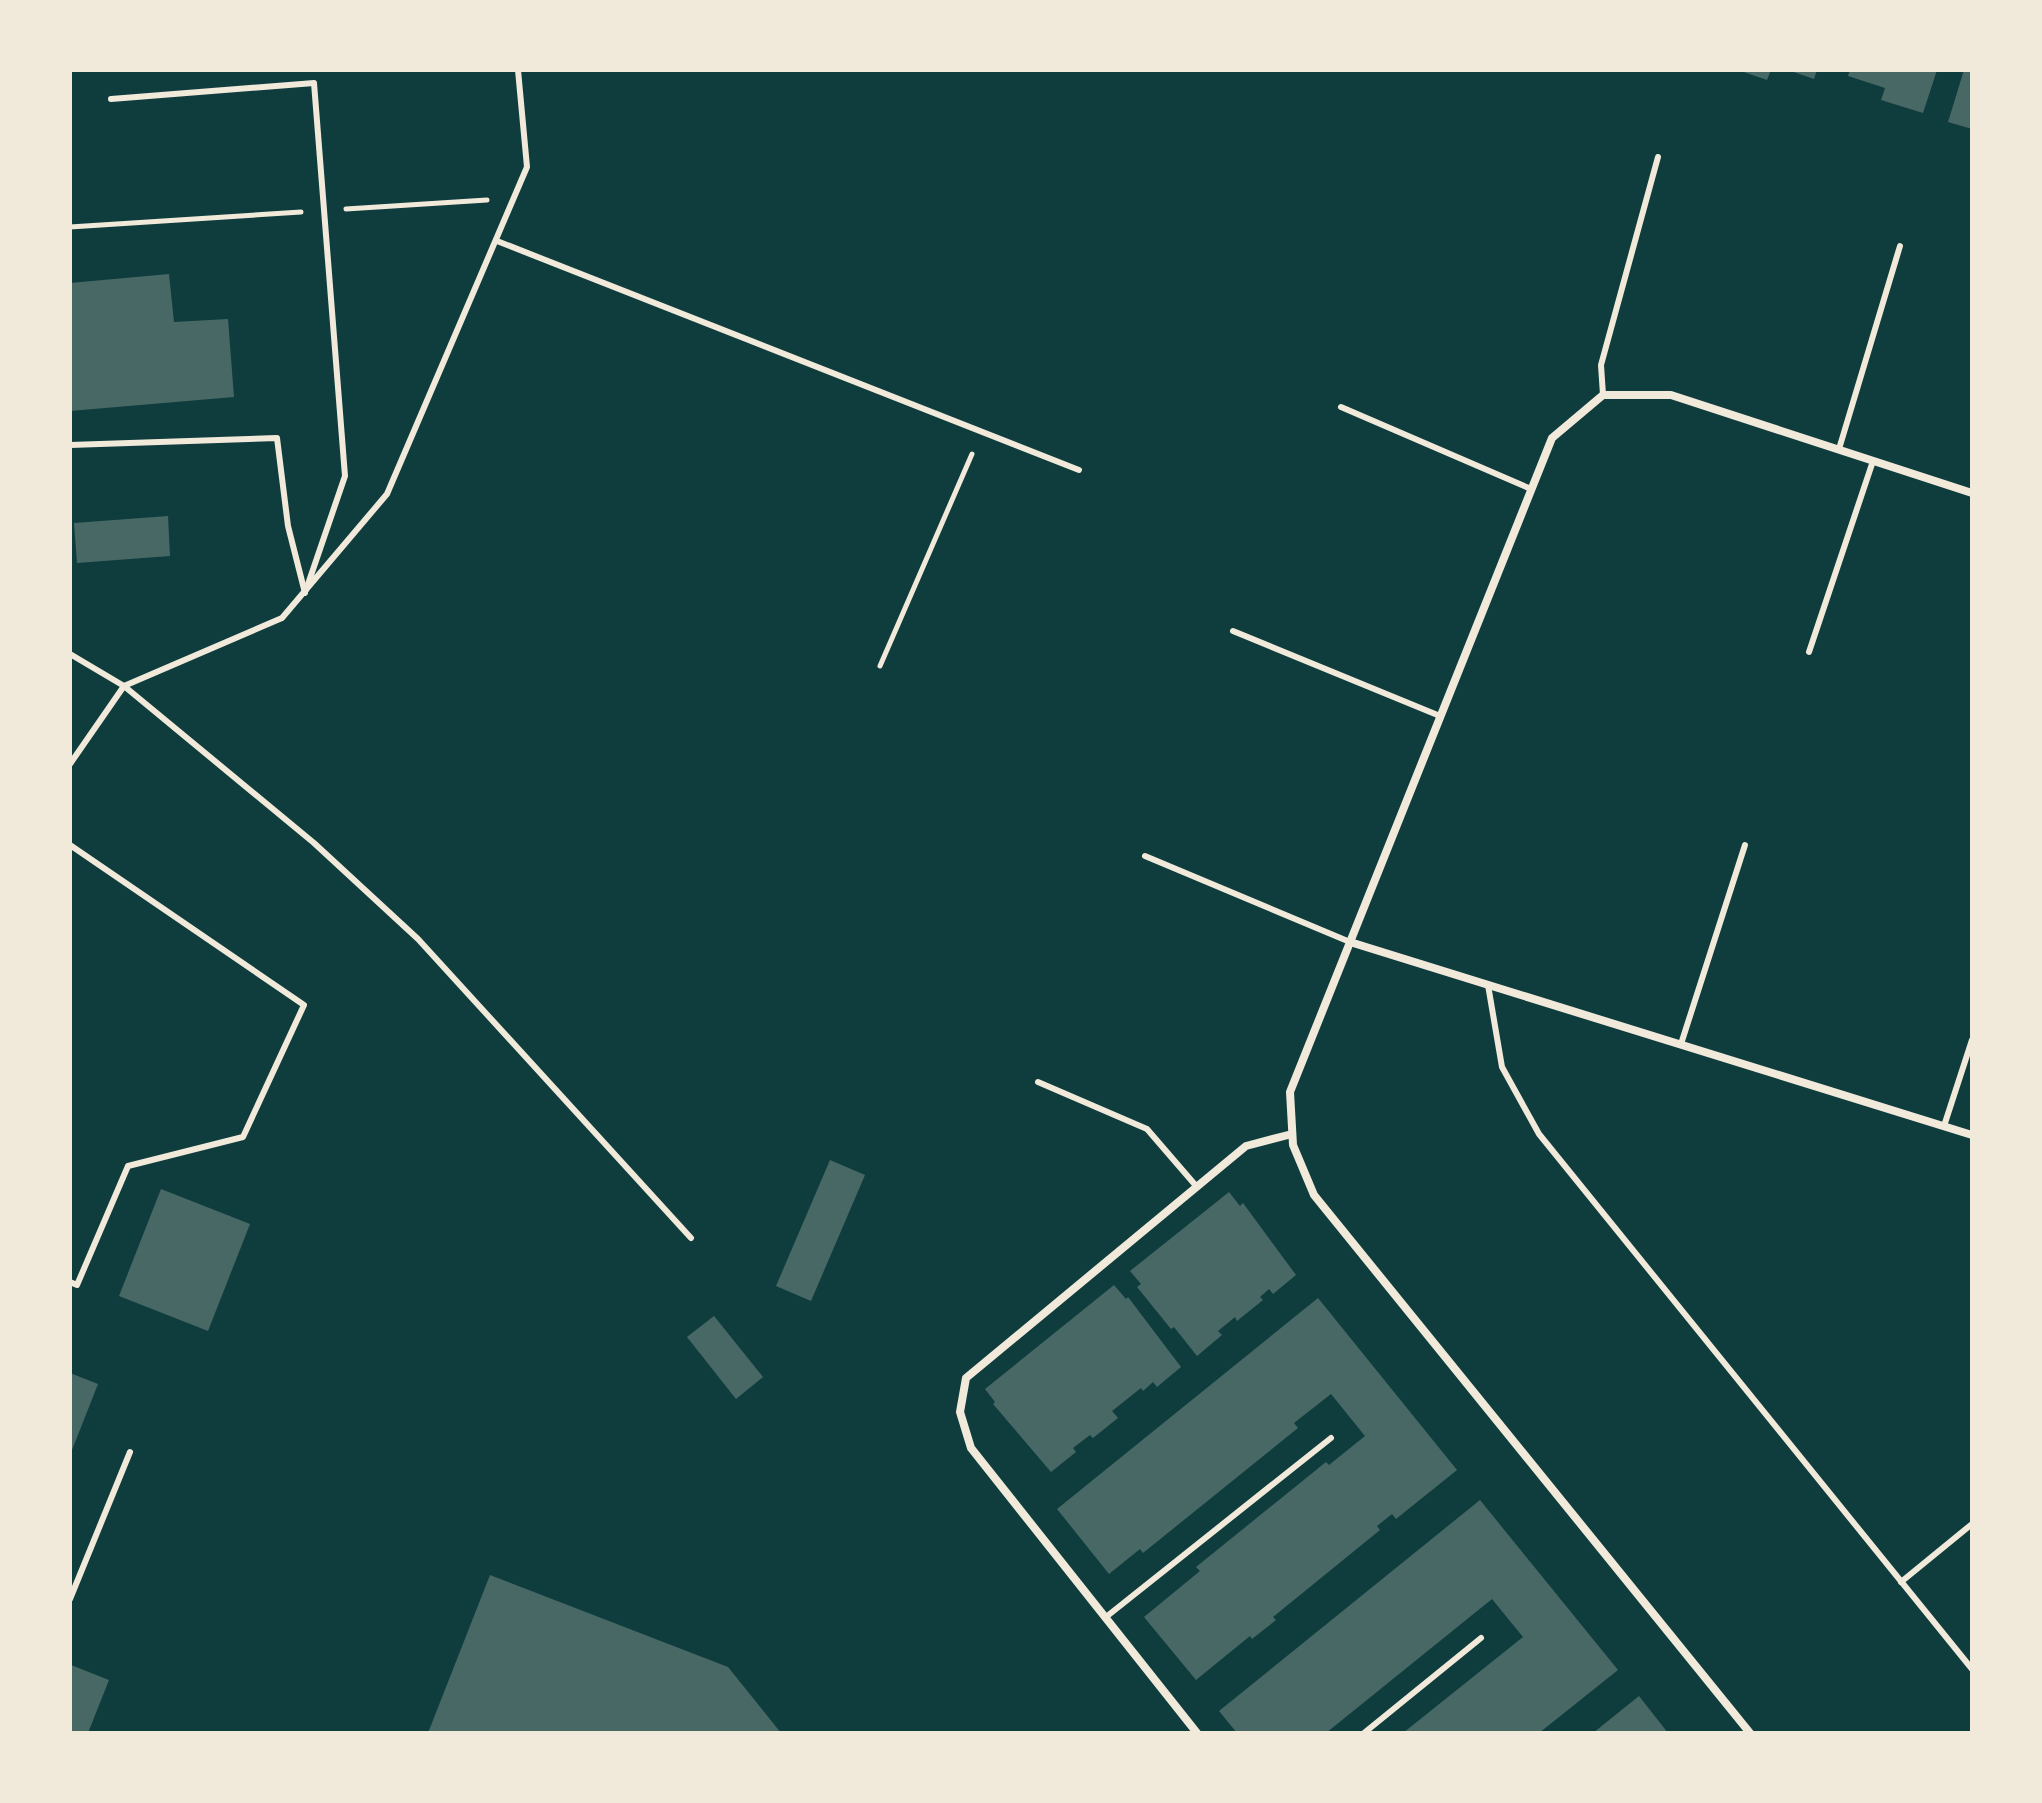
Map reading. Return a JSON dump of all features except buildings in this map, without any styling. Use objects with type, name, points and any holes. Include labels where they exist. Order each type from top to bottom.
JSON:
[{"type":"street","points":[[1750,1733],[1314,1195],[1293,1145],[1290,1092],[1552,438],[1603,395],[1671,395],[1972,493]]},
{"type":"street","points":[[1350,942],[1972,1135]]},
{"type":"street","points":[[1197,1733],[971,1448],[960,1412],[966,1378],[1246,1146],[1292,1134]]},
{"type":"lane","points":[[70,764],[124,686],[282,618],[387,494],[527,167],[518,70]]},
{"type":"lane","points":[[111,99],[314,83],[345,476],[305,593]]},
{"type":"lane","points":[[1603,395],[1601,365],[1658,157]]},
{"type":"lane","points":[[497,241],[1079,470]]},
{"type":"lane","points":[[1839,449],[1900,246]]},
{"type":"lane","points":[[1341,407],[1531,489]]},
{"type":"lane","points":[[70,445],[277,438],[288,526],[305,593]]},
{"type":"lane","points":[[1809,652],[1873,461]]},
{"type":"lane","points":[[1233,631],[1440,716]]},
{"type":"lane","points":[[70,654],[124,686],[314,843],[418,939],[691,1238]]},
{"type":"lane","points":[[70,845],[304,1005],[243,1137],[128,1166],[77,1285],[70,1282]]},
{"type":"lane","points":[[1681,1044],[1745,845]]},
{"type":"lane","points":[[1145,856],[1350,942]]},
{"type":"lane","points":[[1488,985],[1502,1067],[1539,1134],[1972,1669]]},
{"type":"lane","points":[[1944,1126],[1972,1040]]},
{"type":"lane","points":[[1038,1082],[1147,1129],[1197,1187]]},
{"type":"lane","points":[[1106,1617],[1331,1438]]},
{"type":"lane","points":[[70,1599],[130,1452]]},
{"type":"lane","points":[[1901,1582],[1972,1524]]},
{"type":"lane","points":[[1364,1733],[1481,1638]]},
{"type":"path","points":[[354,209],[487,200]]},
{"type":"path","points":[[70,227],[290,213]]},
{"type":"path","points":[[880,666],[977,445]]}]
